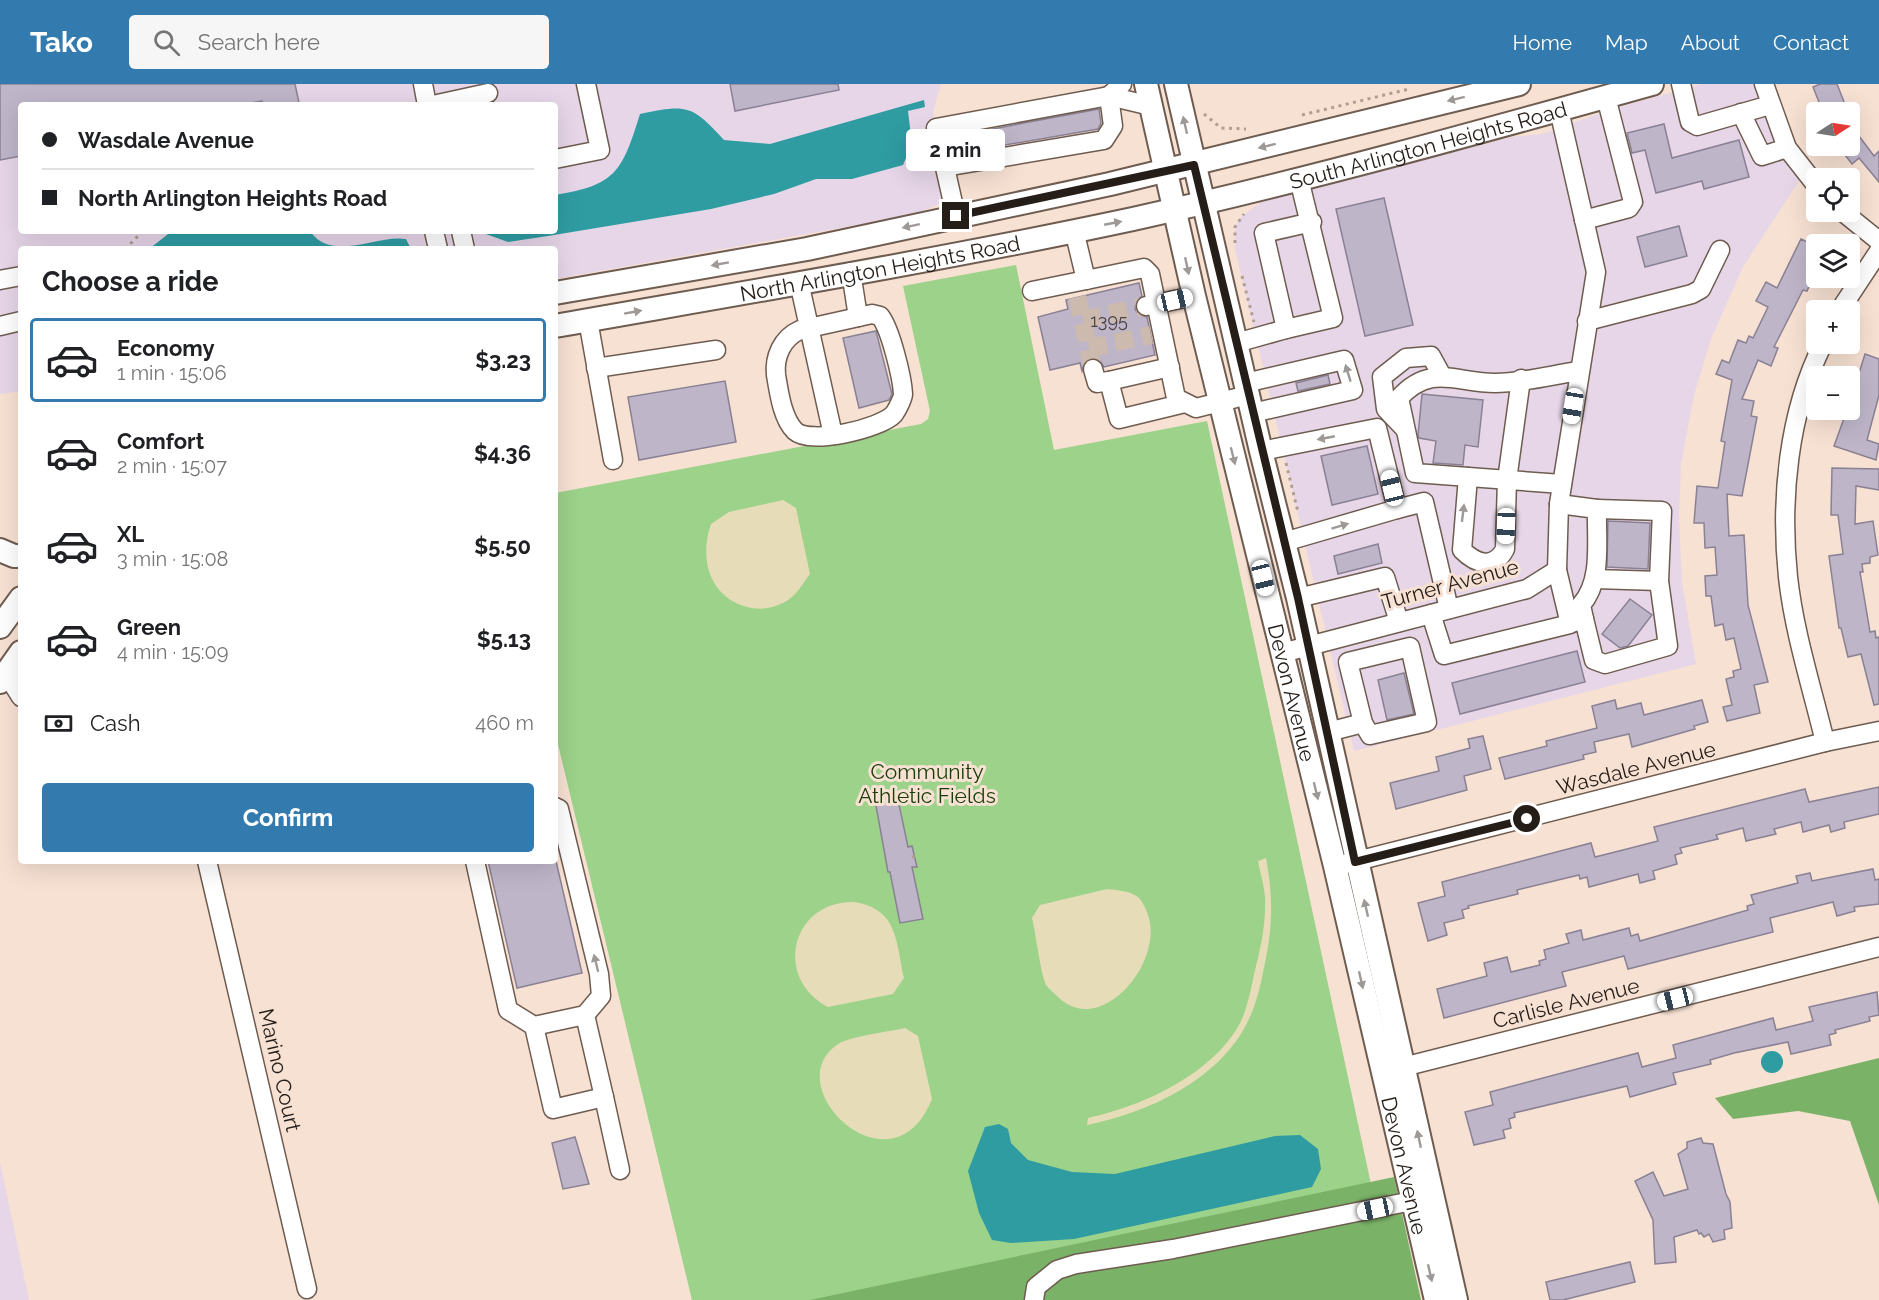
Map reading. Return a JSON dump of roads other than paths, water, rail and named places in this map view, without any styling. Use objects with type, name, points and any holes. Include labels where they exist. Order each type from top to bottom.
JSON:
[{"type":"main road","name":"Devon Avenue","points":[[1146,84],[1194,296],[1282,652],[1403,1067],[1436,1300]]},
{"type":"main road","name":"Devon Avenue","points":[[1176,84],[1203,203],[1247,340],[1248,397],[1272,449],[1294,539],[1298,598],[1329,732],[1345,864],[1422,1199]]},
{"type":"main road","name":"South Arlington Heights Road","points":[[1194,165],[1515,84]]},
{"type":"main road","name":"South Arlington Heights Road","points":[[1203,203],[1433,146],[1652,84]]},
{"type":"main road","name":"North Arlington Heights Road","points":[[558,292],[807,249],[1194,165]]},
{"type":"main road","name":"North Arlington Heights Road","points":[[558,325],[851,272],[925,261],[1203,203]]},
{"type":"main road","points":[[0,550],[18,556]]},
{"type":"main road","points":[[0,627],[18,602]]},
{"type":"main road","points":[[2,670],[18,655]]},
{"type":"main road","points":[[1422,1199],[1456,1300]]},
{"type":"street","points":[[423,84],[426,102]]},
{"type":"street","points":[[558,158],[600,150],[586,84]]},
{"type":"street","points":[[1681,84],[1690,122],[1697,126],[1770,105]]},
{"type":"street","points":[[1764,84],[1770,105],[1788,147],[1806,171]]},
{"type":"street","points":[[945,167],[1104,140],[1113,126],[1116,90]]},
{"type":"street","points":[[956,216],[936,128],[1116,90],[1150,106]]},
{"type":"street","points":[[448,102],[488,94]]},
{"type":"street","points":[[1584,220],[1629,208],[1633,202],[1606,97]]},
{"type":"street","points":[[1559,110],[1596,272],[1559,504],[1557,570],[1594,660],[1605,664],[1668,646],[1659,581],[1662,511],[1597,509],[1559,504]]},
{"type":"street","points":[[1742,113],[1762,156],[1788,147]]},
{"type":"street","points":[[1247,340],[1334,318],[1299,179]]},
{"type":"street","points":[[1286,329],[1264,233],[1311,222]]},
{"type":"street","points":[[1856,222],[1879,241]]},
{"type":"street","points":[[1074,230],[1079,287]]},
{"type":"street","points":[[1587,321],[1692,294],[1701,289],[1720,250]]},
{"type":"street","points":[[1847,300],[1879,251]]},
{"type":"street","points":[[1032,291],[1079,287],[1144,268],[1150,274],[1150,305],[1156,333],[1170,367],[1176,398],[1196,408],[1248,397],[1353,390],[1344,360],[1248,397]]},
{"type":"street","points":[[851,272],[858,317]]},
{"type":"street","points":[[0,280],[18,277]]},
{"type":"street","points":[[799,282],[833,435]]},
{"type":"street","points":[[1150,305],[1194,296]]},
{"type":"street","points":[[872,314],[879,316],[886,323],[903,395],[893,415],[873,426],[833,435],[806,438],[794,430],[781,402],[776,370],[778,351],[793,333],[858,317],[872,314]]},
{"type":"street","points":[[588,320],[613,460]]},
{"type":"street","points":[[0,326],[18,322]]},
{"type":"street","points":[[596,368],[716,350]]},
{"type":"street","points":[[1820,354],[1794,427],[1786,502],[1788,577],[1825,742]]},
{"type":"street","points":[[1406,430],[1386,409],[1382,377],[1406,358],[1431,356],[1442,376]]},
{"type":"street","points":[[1093,369],[1097,382],[1170,367]]},
{"type":"street","points":[[1562,484],[1415,473],[1400,398],[1413,384],[1442,376],[1496,383],[1579,371]]},
{"type":"street","points":[[1468,477],[1462,550],[1474,562],[1488,564],[1500,558],[1505,549],[1507,480],[1521,380]]},
{"type":"street","points":[[1110,381],[1119,419],[1185,403]]},
{"type":"street","points":[[1272,449],[1377,428],[1396,509]]},
{"type":"street","points":[[1294,539],[1424,502],[1444,655],[1577,621]]},
{"type":"street","points":[[1577,621],[1581,605],[1590,595],[1595,579],[1597,509]]},
{"type":"street","name":"Turner Avenue","points":[[1282,652],[1527,589],[1557,570]]},
{"type":"street","points":[[1298,598],[1385,577],[1399,622]]},
{"type":"street","points":[[1595,579],[1659,581]]},
{"type":"street","points":[[1360,632],[1368,657]]},
{"type":"street","points":[[1410,647],[1427,722],[1370,735],[1363,723],[1348,662],[1410,647]]},
{"type":"street","points":[[2,670],[18,693]]},
{"type":"street","points":[[1329,732],[1363,723]]},
{"type":"street","name":"Wasdale Avenue","points":[[1345,864],[1825,742],[1879,731]]},
{"type":"street","points":[[476,864],[508,1010],[534,1026],[585,1016],[601,996],[599,975],[558,808]]},
{"type":"street","name":"Marino Court","points":[[208,864],[307,1289]]},
{"type":"street","name":"Carlisle Avenue","points":[[1403,1067],[1879,947]]},
{"type":"street","points":[[585,1016],[620,1170]]},
{"type":"street","points":[[534,1026],[553,1109],[604,1097]]},
{"type":"street","points":[[1034,1300],[1036,1287],[1057,1270],[1076,1264],[1173,1249],[1422,1199]]},
{"type":"water","points":[[924,100],[925,107],[908,111],[912,144],[903,165],[852,179],[816,179],[774,194],[711,209],[548,236],[508,242],[486,234],[558,234],[558,194],[592,186],[614,172],[628,149],[640,114],[668,109],[688,110],[704,120],[724,140],[770,144]]},
{"type":"water","points":[[168,234],[313,234],[330,245],[342,246],[153,246]]},
{"type":"water","points":[[406,239],[410,246],[342,246],[382,240]]},
{"type":"water","points":[[1772,1051],[1782,1058],[1783,1062],[1776,1072],[1772,1073],[1762,1066],[1761,1062],[1768,1052]]},
{"type":"water","points":[[999,1124],[1008,1129],[1011,1143],[1028,1160],[1072,1172],[1115,1174],[1275,1136],[1300,1135],[1318,1149],[1321,1169],[1312,1187],[1074,1239],[1011,1243],[992,1240],[979,1213],[968,1171],[985,1127]]},
{"type":"tunnel","points":[[1077,297],[1093,369]]},
{"type":"tunnel","points":[[1083,320],[1144,306]]},
{"type":"tunnel","points":[[1089,348],[1151,335]]},
{"type":"park label","name":"Community Athletic Fields","points":[[927,783]]}]
